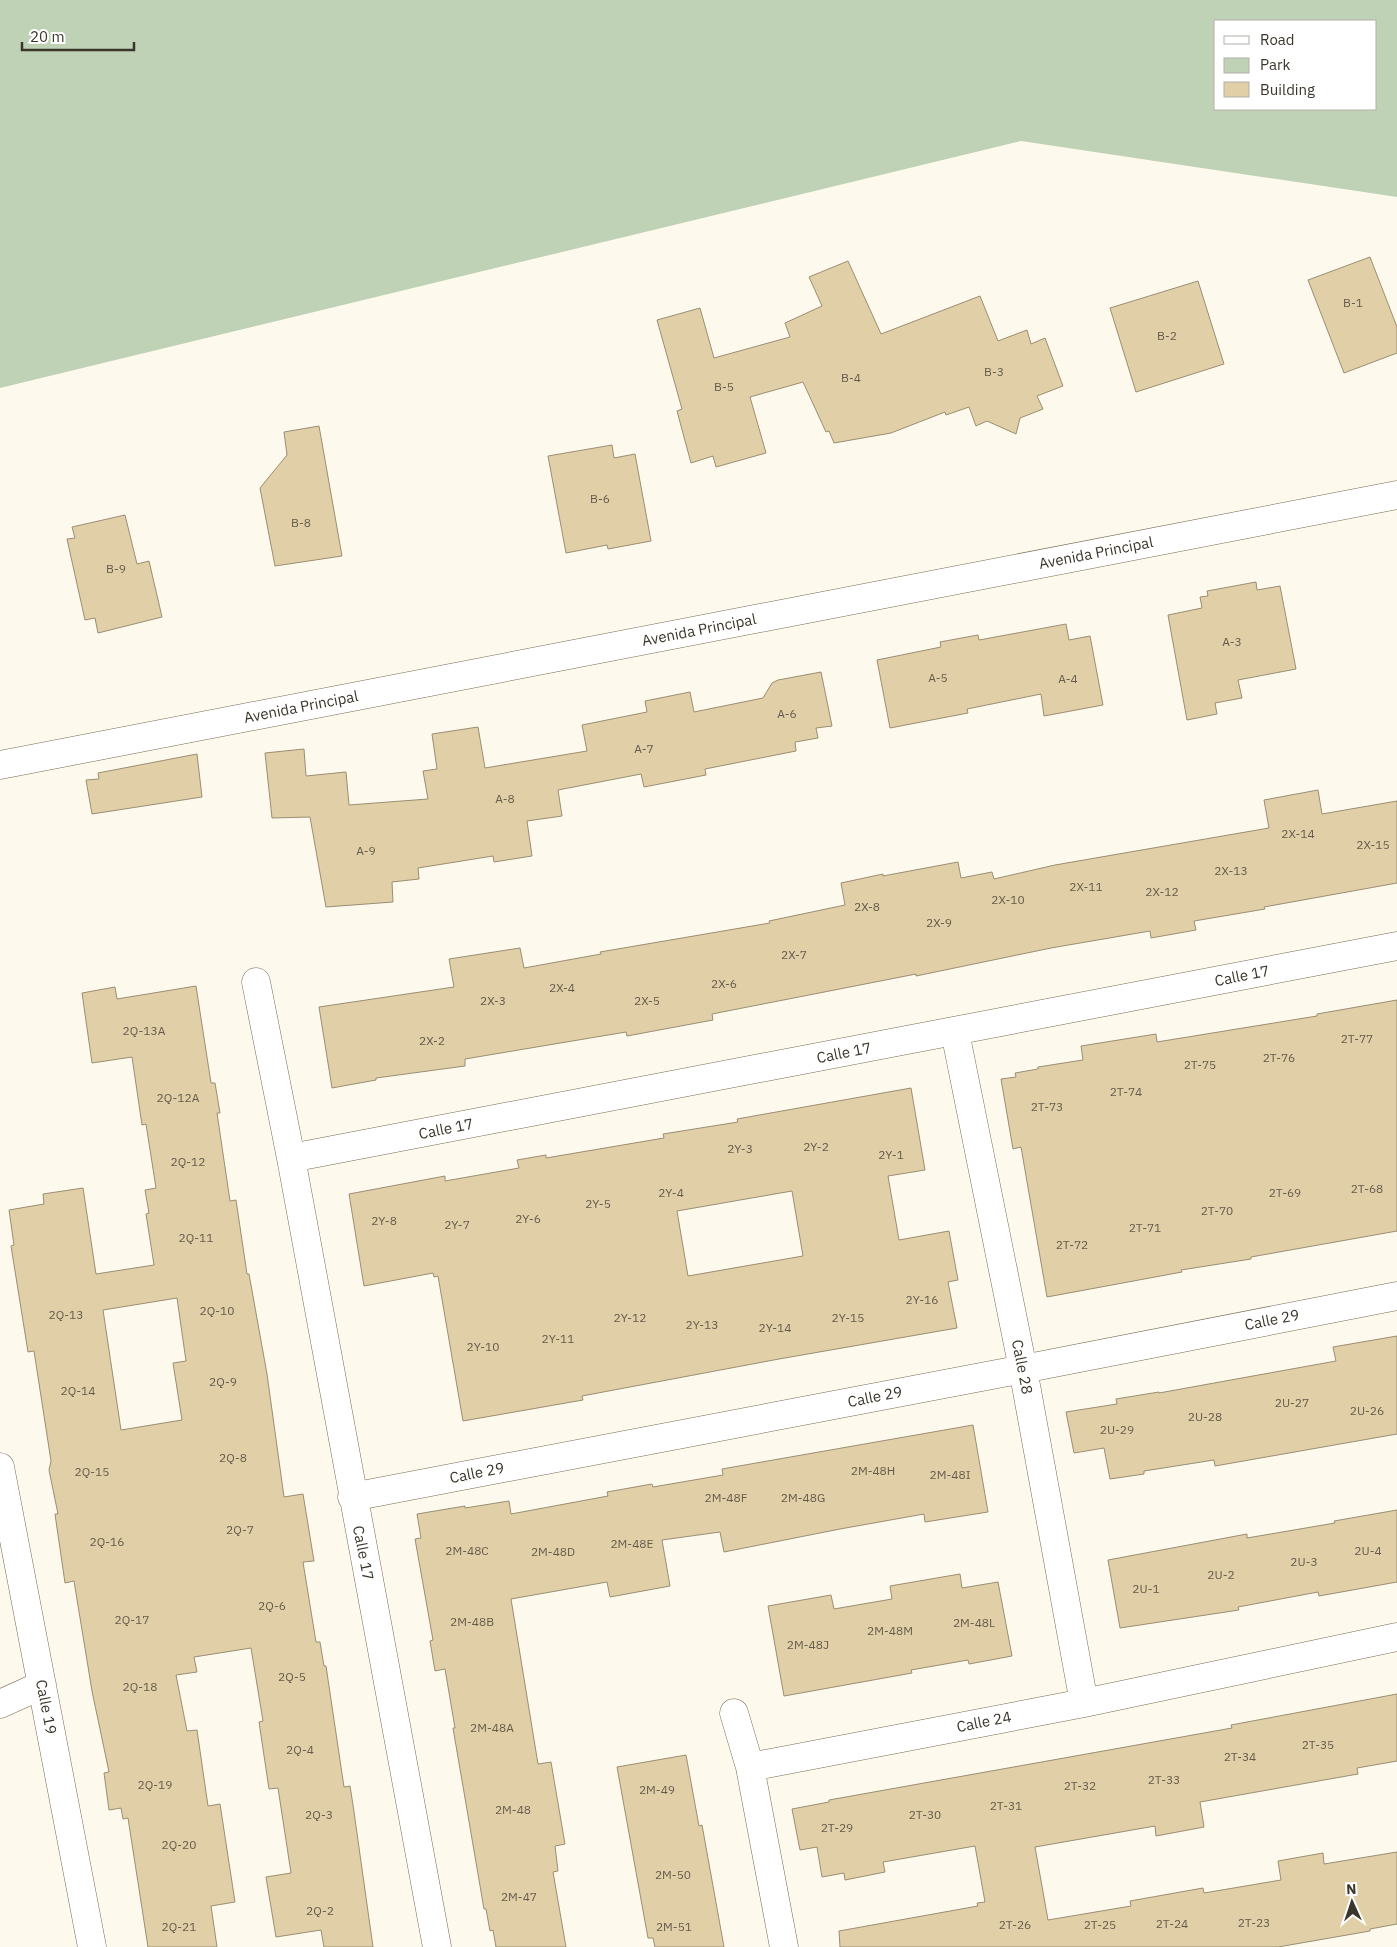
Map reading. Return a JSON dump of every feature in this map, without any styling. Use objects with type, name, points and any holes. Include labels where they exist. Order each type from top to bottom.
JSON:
[{"type":"street","name":"Avenida Principal","points":[[0,765],[1397,495]]},
{"type":"street","name":"Calle 17","points":[[291,1158],[1397,946]]},
{"type":"street","name":"Calle 17","points":[[256,982],[291,1158],[352,1497],[437,1947]]},
{"type":"street","name":"Calle 28","points":[[955,1032],[1023,1369],[1084,1703]]},
{"type":"street","name":"Calle 29","points":[[352,1497],[1397,1296]]},
{"type":"street","name":"Calle 19","points":[[0,1467],[92,1947]]},
{"type":"street","name":"Calle 24","points":[[750,1767],[1084,1703],[1397,1637]]},
{"type":"street","points":[[0,1704],[42,1686]]},
{"type":"street","points":[[734,1713],[750,1767],[784,1947]]},
{"type":"green space","points":[[0,0],[1397,0],[1397,197],[1021,141],[0,388]]},
{"type":"building","points":[[1370,257],[1397,327],[1397,353],[1344,373],[1308,280]]},
{"type":"building","points":[[848,261],[881,334],[980,296],[998,341],[1027,330],[1031,344],[1045,338],[1063,386],[1037,396],[1043,409],[1020,418],[1016,434],[987,421],[976,426],[969,407],[946,415],[945,412],[891,433],[834,443],[829,431],[826,432],[803,382],[750,397],[766,453],[716,467],[713,456],[691,463],[677,411],[682,409],[657,320],[700,308],[714,358],[790,337],[785,323],[822,306],[809,277]]},
{"type":"building","points":[[1198,281],[1224,364],[1136,392],[1110,308]]},
{"type":"building","points":[[319,426],[342,556],[275,566],[260,488],[287,455],[284,432]]},
{"type":"building","points":[[612,445],[614,458],[635,454],[651,541],[608,549],[607,545],[566,553],[548,456]]},
{"type":"building","points":[[125,515],[137,564],[149,561],[162,617],[98,633],[95,618],[85,620],[67,539],[75,538],[72,527]]},
{"type":"building","points":[[1256,582],[1257,590],[1280,586],[1296,669],[1238,680],[1242,698],[1215,703],[1217,714],[1187,720],[1168,615],[1202,608],[1200,597],[1208,596],[1207,591]]},
{"type":"building","points":[[1066,624],[1069,640],[1090,636],[1103,705],[1044,716],[1041,694],[967,709],[968,713],[890,728],[877,660],[941,647],[940,642],[978,635],[979,640]]},
{"type":"building","points":[[821,672],[832,726],[816,728],[818,738],[795,742],[796,751],[705,769],[706,775],[644,787],[641,774],[558,790],[562,816],[527,821],[532,856],[494,862],[493,856],[418,868],[419,879],[392,882],[393,902],[326,907],[310,817],[272,818],[265,753],[304,749],[306,776],[346,772],[349,805],[428,799],[423,771],[437,769],[432,734],[478,727],[485,768],[587,751],[582,725],[647,712],[645,701],[690,692],[694,712],[763,698],[772,683],[778,680]]},
{"type":"building","points":[[197,754],[202,797],[92,814],[86,780],[99,779],[98,773]]},
{"type":"building","points":[[1318,790],[1322,814],[1397,801],[1397,883],[1194,921],[1196,930],[1151,938],[1150,931],[1051,948],[916,976],[916,974],[712,1014],[713,1020],[627,1036],[626,1032],[465,1059],[465,1066],[376,1078],[376,1080],[332,1088],[319,1007],[454,987],[449,959],[520,948],[524,968],[601,954],[600,952],[770,923],[769,921],[845,905],[841,883],[883,874],[883,876],[958,862],[961,878],[992,872],[994,879],[1055,865],[1269,828],[1264,800]]},
{"type":"building","points":[[196,986],[211,1083],[215,1083],[220,1113],[217,1113],[230,1201],[236,1200],[247,1274],[249,1274],[267,1374],[284,1497],[303,1494],[314,1561],[303,1562],[316,1642],[320,1642],[324,1666],[326,1666],[344,1787],[350,1786],[373,1947],[324,1947],[321,1930],[276,1937],[266,1877],[291,1873],[278,1788],[269,1789],[259,1722],[263,1721],[251,1648],[194,1657],[197,1672],[176,1675],[187,1731],[197,1730],[208,1806],[220,1804],[235,1902],[211,1906],[217,1947],[148,1947],[128,1818],[123,1819],[121,1808],[109,1810],[104,1773],[109,1772],[92,1691],[74,1581],[65,1583],[55,1514],[58,1514],[49,1470],[51,1461],[34,1351],[28,1352],[11,1246],[14,1245],[9,1210],[44,1204],[43,1194],[83,1188],[96,1274],[154,1265],[146,1214],[149,1213],[145,1190],[156,1188],[146,1124],[142,1125],[132,1057],[92,1063],[82,993],[115,987],[117,999]],"holes":[[[177,1298],[186,1361],[173,1363],[182,1420],[121,1430],[103,1310]]]},
{"type":"building","points":[[1397,1000],[1397,1231],[1251,1257],[1251,1259],[1181,1270],[1182,1272],[1047,1297],[1021,1147],[1013,1149],[1001,1079],[1016,1077],[1015,1073],[1038,1069],[1038,1067],[1083,1060],[1081,1046],[1156,1034],[1157,1042],[1317,1016],[1317,1014]]},
{"type":"building","points":[[911,1088],[925,1170],[888,1176],[899,1240],[949,1231],[958,1280],[948,1282],[957,1328],[582,1396],[583,1400],[463,1421],[438,1276],[434,1277],[433,1273],[364,1286],[349,1194],[445,1176],[445,1181],[519,1168],[517,1160],[546,1155],[546,1158],[664,1138],[663,1134],[738,1122],[737,1119]],"holes":[[[792,1191],[803,1256],[688,1276],[677,1211]]]},
{"type":"building","points":[[1397,1336],[1397,1434],[1215,1466],[1214,1460],[1144,1471],[1144,1474],[1110,1479],[1104,1448],[1074,1453],[1066,1412],[1117,1404],[1116,1399],[1336,1361],[1333,1347]]},
{"type":"building","points":[[973,1425],[988,1512],[925,1522],[924,1514],[724,1552],[720,1532],[662,1540],[670,1586],[610,1597],[607,1582],[511,1599],[538,1764],[551,1762],[565,1844],[555,1846],[558,1871],[553,1872],[566,1947],[496,1947],[493,1930],[490,1931],[486,1909],[484,1909],[453,1728],[455,1728],[445,1669],[435,1671],[430,1641],[433,1640],[415,1539],[421,1538],[417,1514],[509,1501],[511,1514],[608,1496],[607,1492],[652,1484],[653,1487],[723,1475],[722,1469]]},
{"type":"building","points":[[1397,1510],[1397,1582],[1319,1596],[1318,1592],[1238,1607],[1239,1610],[1120,1628],[1108,1560],[1247,1534],[1247,1538],[1335,1523],[1334,1521]]},
{"type":"building","points":[[960,1574],[962,1588],[998,1582],[1012,1656],[969,1664],[968,1660],[911,1670],[912,1673],[784,1696],[768,1606],[831,1595],[834,1609],[892,1599],[890,1586]]},
{"type":"building","points":[[1397,1694],[1397,1761],[1357,1768],[1358,1774],[1200,1802],[1204,1827],[1156,1836],[1155,1826],[1035,1847],[1048,1920],[1131,1906],[1130,1901],[1203,1888],[1204,1893],[1281,1880],[1278,1861],[1323,1853],[1324,1864],[1397,1852],[1397,1924],[1370,1929],[1370,1931],[1278,1947],[840,1947],[839,1931],[978,1906],[977,1903],[985,1902],[975,1846],[883,1862],[885,1872],[845,1880],[844,1873],[822,1877],[817,1847],[800,1850],[792,1809],[829,1802],[829,1800],[1232,1728],[1231,1725]]},
{"type":"building","points":[[686,1755],[699,1826],[702,1825],[724,1947],[655,1947],[653,1938],[648,1938],[617,1767]]}]
